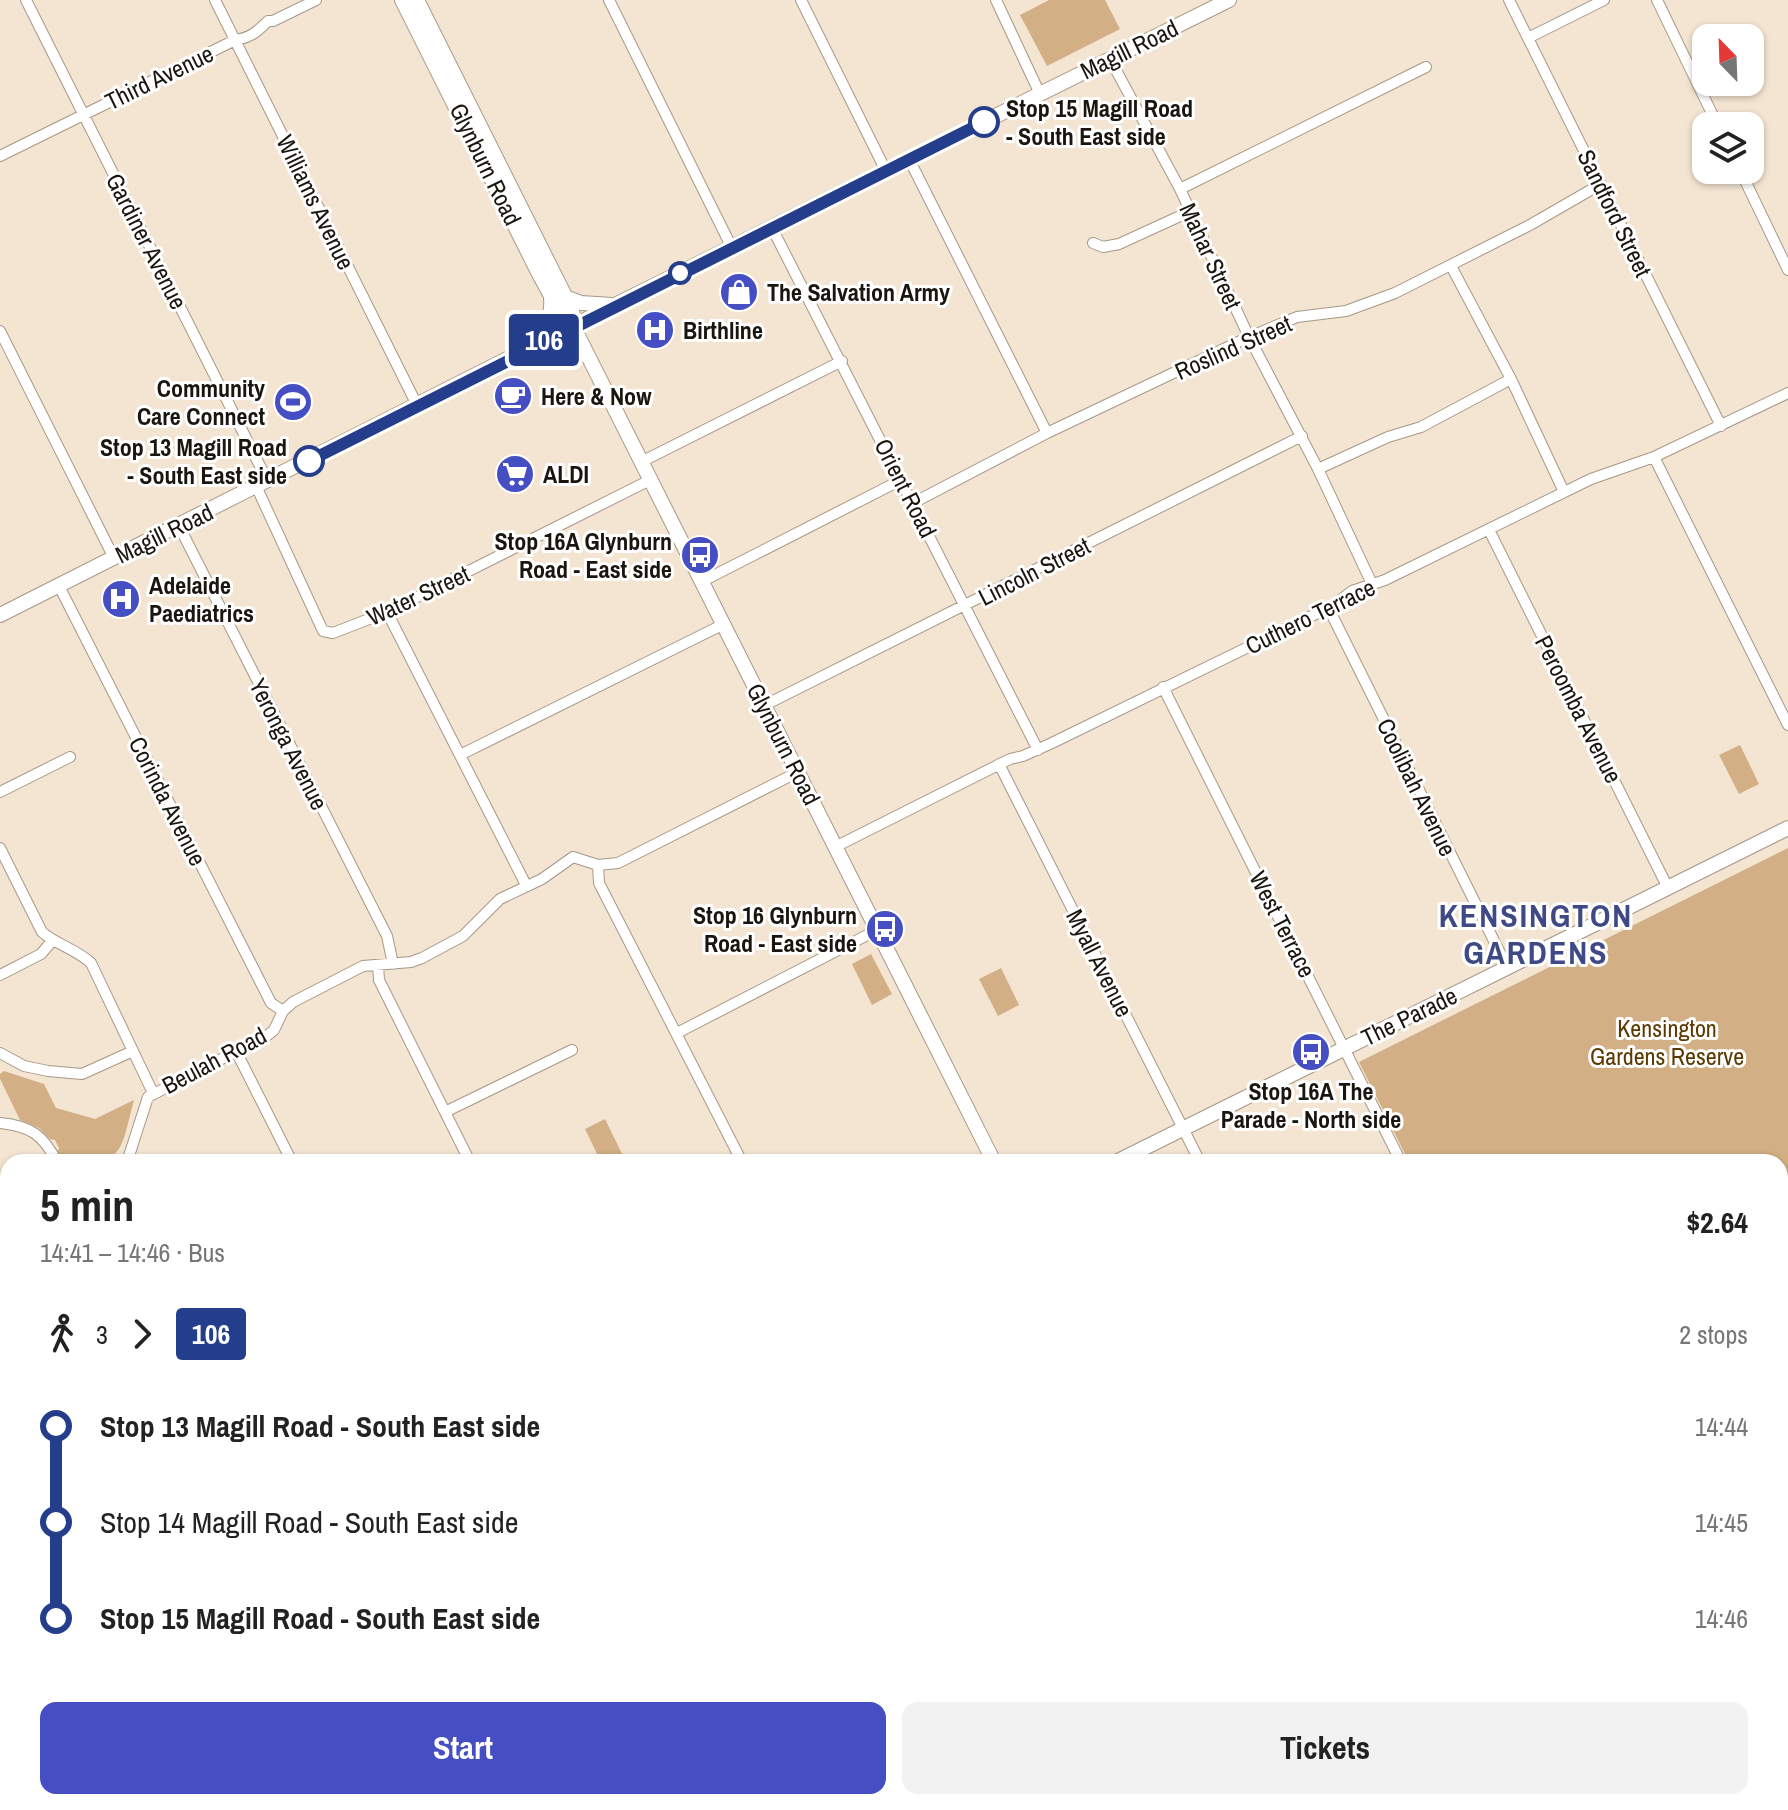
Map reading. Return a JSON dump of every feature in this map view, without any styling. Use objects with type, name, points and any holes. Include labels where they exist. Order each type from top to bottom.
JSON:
[{"type":"main road","name":"Glynburn Road","points":[[402,0],[469,118]]},
{"type":"main road","name":"Glynburn Road","points":[[417,0],[469,118],[558,296],[562,316],[573,326],[643,461],[722,625],[990,1154]]},
{"type":"main road","name":"Magill Road","points":[[0,615],[1229,0]]},
{"type":"main road","points":[[535,345],[547,327],[558,296],[581,303],[614,306]]},
{"type":"main road","name":"The Parade","points":[[1132,1154],[1788,828]]},
{"type":"street","name":"Gardiner Avenue","points":[[26,0],[262,485]]},
{"type":"street","name":"Williams Avenue","points":[[215,0],[417,405]]},
{"type":"street","name":"Third Avenue","points":[[0,156],[235,40],[256,33],[268,21],[316,0]]},
{"type":"street","points":[[609,0],[732,248]]},
{"type":"street","points":[[801,0],[886,171]]},
{"type":"street","points":[[996,0],[1040,94]]},
{"type":"street","name":"Sandford Street","points":[[1509,0],[1721,426]]},
{"type":"street","points":[[1528,38],[1604,0]]},
{"type":"street","points":[[1657,0],[1711,112]]},
{"type":"street","name":"Mahar Street","points":[[1110,59],[1191,211],[1249,337],[1302,436],[1372,584]]},
{"type":"street","points":[[1180,189],[1426,67]]},
{"type":"street","points":[[909,159],[1047,433]]},
{"type":"street","name":"Roslind Street","points":[[913,503],[1047,433],[1249,337],[1297,317],[1346,311],[1395,293],[1601,184]]},
{"type":"street","points":[[1747,184],[1788,270]]},
{"type":"street","points":[[1093,243],[1103,247],[1119,244],[1191,211]]},
{"type":"street","name":"Orient Road","points":[[772,228],[1038,750]]},
{"type":"street","points":[[1451,266],[1511,379],[1564,492]]},
{"type":"street","points":[[0,331],[114,558]]},
{"type":"street","points":[[643,461],[842,361]]},
{"type":"street","points":[[1318,469],[1388,437],[1421,427],[1511,379]]},
{"type":"street","name":"Cuthero Terrace","points":[[835,847],[999,764],[1038,750],[1328,607],[1352,591],[1385,580],[1591,479],[1654,457],[1788,393]]},
{"type":"street","name":"Lincoln Street","points":[[765,705],[1302,436]]},
{"type":"street","points":[[1654,457],[1788,725]]},
{"type":"street","name":"Water Street","points":[[262,485],[323,631],[333,633],[387,612],[652,479]]},
{"type":"street","points":[[701,582],[901,480]]},
{"type":"street","name":"Yeronga Avenue","points":[[179,526],[387,936],[393,964]]},
{"type":"street","name":"Peroomba Avenue","points":[[1489,530],[1668,888]]},
{"type":"street","name":"Corinda Avenue","points":[[59,586],[271,1003],[283,1011]]},
{"type":"street","name":"Coolibah Avenue","points":[[1328,607],[1507,967]]},
{"type":"street","points":[[387,612],[526,885]]},
{"type":"street","points":[[460,755],[722,625]]},
{"type":"street","name":"West Terrace","points":[[1163,687],[1397,1154]]},
{"type":"street","points":[[0,792],[70,757]]},
{"type":"street","name":"Myall Avenue","points":[[999,764],[1196,1154]]},
{"type":"street","name":"Beulah Road","points":[[130,1154],[146,1102],[153,1093],[268,1035],[274,1030],[283,1011],[293,1002],[363,966],[411,962],[422,958],[463,936],[500,899],[552,874],[573,857],[598,865],[618,863],[798,772]]},
{"type":"street","points":[[0,848],[42,932],[52,941],[80,953],[91,963],[153,1093]]},
{"type":"street","points":[[598,865],[599,883],[738,1154]]},
{"type":"street","points":[[677,1033],[877,930]]},
{"type":"street","points":[[0,975],[41,954],[52,941]]},
{"type":"street","points":[[378,965],[379,980],[466,1154]]},
{"type":"street","points":[[445,1112],[572,1050]]},
{"type":"street","points":[[0,1053],[24,1066],[82,1074],[133,1051]]},
{"type":"street","points":[[236,1051],[288,1154]]},
{"type":"street","points":[[0,1123],[21,1126],[34,1132],[53,1154]]},
{"type":"green space","points":[[1049,0],[1105,0],[1120,29],[1047,66],[1020,15]]},
{"type":"green space","points":[[1740,745],[1759,784],[1739,794],[1719,755]]},
{"type":"green space","name":"Kensington Gardens Reserve","points":[[1788,848],[1788,1154],[1405,1154],[1359,1062]]},
{"type":"green space","points":[[871,954],[892,994],[872,1005],[852,964]]},
{"type":"green space","points":[[1001,968],[1019,1005],[998,1016],[979,979]]},
{"type":"green space","points":[[4,1071],[44,1084],[56,1108],[95,1119],[134,1100],[122,1144],[114,1154],[59,1154],[55,1140],[39,1128],[20,1120],[0,1074]]},
{"type":"green space","points":[[605,1119],[622,1154],[597,1154],[585,1129]]},
{"type":"bus line","name":"106","points":[[309,461],[984,122]]},
{"type":"place","name":"Stop 15 Magill Road - South East side","points":[[984,122]]},
{"type":"place","name":"The Salvation Army","points":[[739,292]]},
{"type":"place","name":"Birthline","points":[[655,330]]},
{"type":"place","name":"Here & Now","points":[[513,396]]},
{"type":"place","name":"Community Care Connect","points":[[293,402]]},
{"type":"place","name":"Stop 13 Magill Road - South East side","points":[[309,461]]},
{"type":"place","name":"ALDI","points":[[515,474]]},
{"type":"place","name":"Stop 16A Glynburn Road - East side","points":[[700,555]]},
{"type":"place","name":"Adelaide Paediatrics","points":[[121,599]]},
{"type":"place","name":"Stop 16 Glynburn Road - East side","points":[[885,929]]},
{"type":"place","name":"Stop 16A The Parade - North side","points":[[1311,1052]]},
{"type":"district","name":"KENSINGTON GARDENS","points":[[1536,934]]}]
